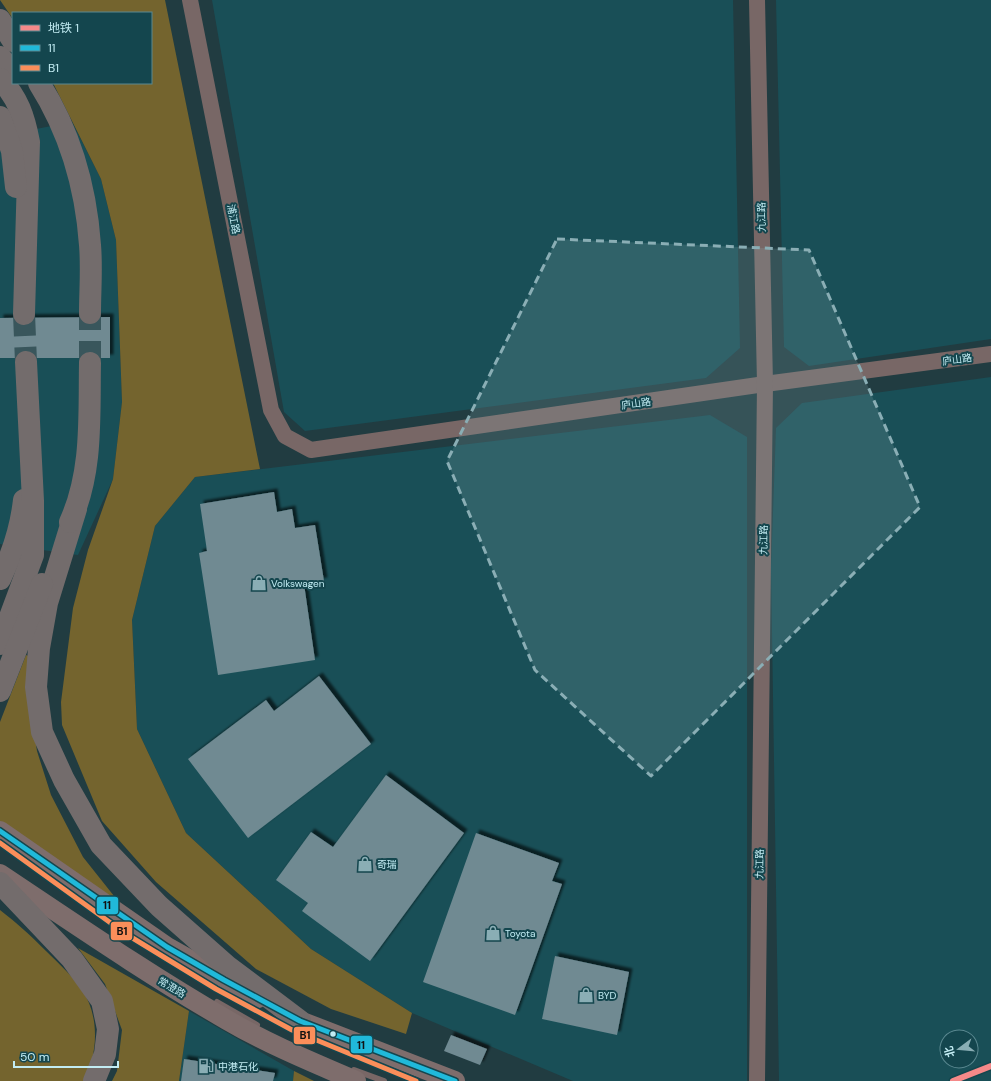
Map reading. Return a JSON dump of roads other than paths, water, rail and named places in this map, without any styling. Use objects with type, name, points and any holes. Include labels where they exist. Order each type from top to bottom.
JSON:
[{"type":"highway","points":[[0,20],[12,39]]},
{"type":"highway","points":[[0,57],[12,72]]},
{"type":"highway","points":[[0,79],[10,90],[24,116],[28,142],[24,314]]},
{"type":"highway","points":[[22,84],[67,158],[86,205]]},
{"type":"highway","points":[[40,84],[53,105],[74,158],[86,205],[90,246],[90,313]]},
{"type":"highway","points":[[0,117],[12,151],[24,264]]},
{"type":"highway","points":[[0,644],[33,555],[33,501],[26,362]]},
{"type":"highway","points":[[90,363],[88,460],[76,509],[48,602],[39,648],[36,686],[42,732],[64,780],[101,845],[158,906],[227,966],[300,1021]]},
{"type":"highway","points":[[0,579],[8,563],[22,513],[30,448]]},
{"type":"highway","points":[[0,691],[34,601],[76,509]]},
{"type":"highway","points":[[0,883],[72,959],[102,1001],[108,1029],[105,1054],[94,1081]]},
{"type":"main road","points":[[0,832],[167,947],[300,1021],[455,1081]]},
{"type":"main road","name":"常澄路","points":[[0,874],[126,959],[228,1021],[294,1054],[353,1075]]},
{"type":"street","name":"浦江路","points":[[190,0],[272,410],[285,436]]},
{"type":"street","name":"九江路","points":[[757,0],[765,384],[757,1081]]},
{"type":"street","name":"庐山路","points":[[285,436],[311,450],[765,384],[991,354]]},
{"type":"lane","points":[[0,843],[126,934],[216,989],[292,1030],[416,1081]]},
{"type":"lane","points":[[0,867],[120,946]]},
{"type":"lane","points":[[213,1000],[260,1027]]},
{"type":"lane","points":[[353,1075],[384,1081]]},
{"type":"tunnel","points":[[90,313],[90,363]]},
{"type":"tunnel","points":[[24,314],[26,362]]},
{"type":"metro line","name":"1","points":[[953,1081],[991,1066]]},
{"type":"place","name":"Volkswagen","points":[[259,583]]},
{"type":"place","name":"奇瑞","points":[[365,864]]},
{"type":"place","name":"Toyota","points":[[493,933]]},
{"type":"place","name":"BYD","points":[[586,995]]},
{"type":"place","name":"中港石化","points":[[206,1066]]}]
